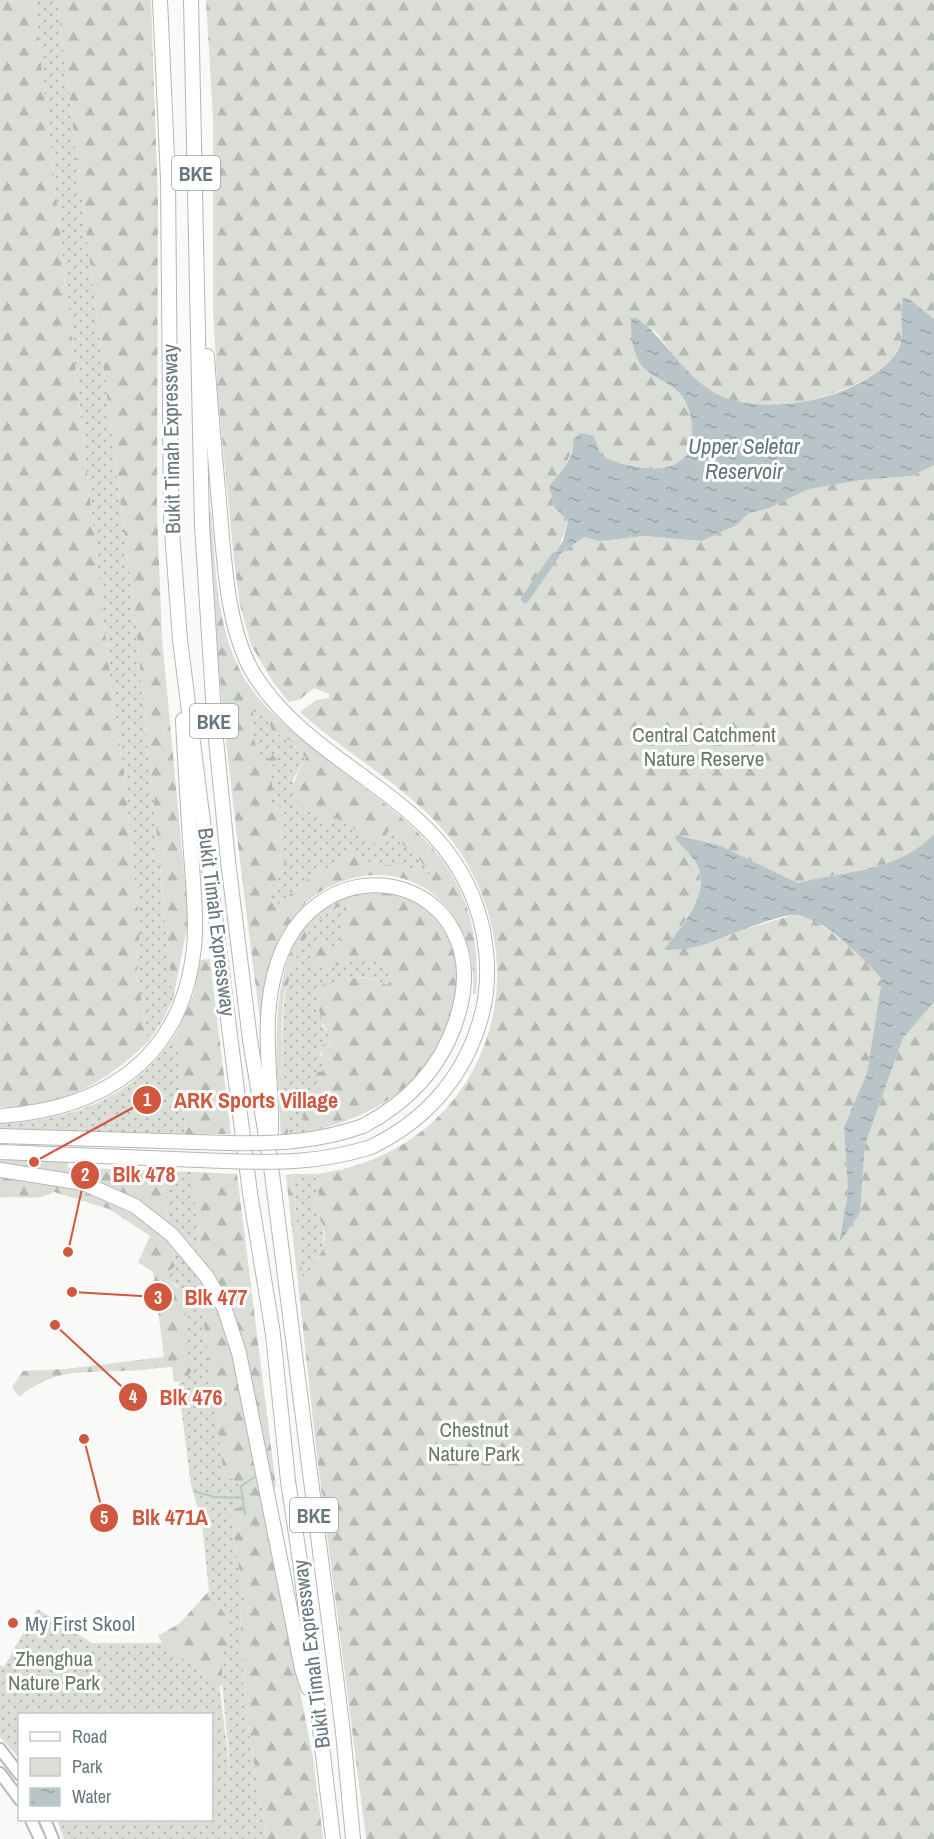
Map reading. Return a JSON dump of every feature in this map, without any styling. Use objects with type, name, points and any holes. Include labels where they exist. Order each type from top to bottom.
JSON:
[{"type":"highway","name":"Bukit Timah Expressway","points":[[160,0],[168,179],[171,506],[180,640],[250,1193],[273,1334],[333,1839]]},
{"type":"highway","name":"Bukit Timah Expressway","points":[[191,0],[205,601],[215,729],[228,861],[249,1029],[271,1166],[343,1732],[353,1839]]},
{"type":"highway","points":[[0,1152],[280,1163],[326,1160],[371,1148],[406,1128],[431,1106],[454,1079],[465,1059],[484,1010],[488,975],[481,919],[462,871],[443,844],[410,811],[283,711],[254,675],[238,637],[224,561],[207,354],[200,331]]},
{"type":"highway","points":[[0,1116],[69,1104],[88,1098],[133,1072],[162,1039],[185,993],[194,948],[194,900],[185,771],[180,640]]},
{"type":"highway","points":[[0,1136],[264,1143],[305,1141],[338,1135],[363,1126],[408,1096],[438,1060],[457,1020],[465,983],[464,956],[453,929],[435,908],[398,886],[375,883],[343,889],[313,907],[294,931],[280,960],[271,990],[268,1032],[271,1166]]},
{"type":"highway","points":[[0,1170],[58,1178],[111,1194],[160,1223],[184,1247],[216,1291],[233,1330],[302,1669],[317,1716]]},
{"type":"main road","points":[[0,1749],[18,1772]]},
{"type":"main road","points":[[0,1773],[18,1797]]},
{"type":"main road","points":[[31,1821],[40,1839]]},
{"type":"main road","points":[[45,1821],[53,1839]]},
{"type":"green space","points":[[0,0],[34,0],[112,693],[123,764],[140,929],[137,973],[148,1042],[99,1081],[63,1098],[22,1106],[0,1107]]},
{"type":"green space","points":[[34,0],[57,0],[136,626],[173,999],[160,1025],[148,1042],[137,973],[140,929],[123,764],[112,693]]},
{"type":"green space","points":[[57,0],[151,0],[158,202],[157,510],[162,639],[187,903],[187,928],[173,999],[136,626]]},
{"type":"green space","points":[[206,0],[934,0],[934,319],[901,306],[900,346],[886,364],[872,375],[838,392],[819,398],[765,407],[732,400],[704,386],[695,379],[653,329],[647,372],[672,387],[688,408],[692,438],[685,457],[678,463],[660,469],[616,463],[600,456],[594,436],[574,446],[562,473],[549,487],[554,507],[568,521],[556,557],[584,537],[600,541],[644,536],[702,541],[737,525],[749,513],[767,509],[809,489],[862,480],[912,476],[934,465],[934,834],[919,847],[887,863],[798,883],[721,846],[675,838],[696,863],[700,874],[700,885],[686,920],[664,949],[714,942],[739,931],[793,915],[812,919],[853,948],[882,979],[867,1073],[844,1127],[848,1190],[839,1241],[860,1213],[865,1145],[903,1038],[934,1002],[934,1839],[366,1839],[317,1456],[286,1175],[292,1174],[303,1281],[321,1252],[325,1236],[313,1205],[319,1197],[316,1174],[372,1160],[418,1134],[455,1098],[480,1055],[494,1007],[496,956],[485,903],[460,852],[445,832],[406,795],[300,712],[316,700],[329,698],[329,694],[314,688],[299,700],[289,702],[273,682],[251,645],[240,605],[234,560],[218,396],[213,309],[213,118]]},
{"type":"green space","points":[[208,511],[211,511],[222,619],[235,660],[245,679],[280,720],[402,818],[429,844],[451,873],[467,906],[476,946],[476,994],[473,994],[472,966],[466,940],[455,917],[438,898],[418,884],[395,876],[368,875],[329,887],[312,897],[299,911],[282,940],[272,971],[262,1036],[230,774]],"holes":[[[254,706],[268,718],[272,731],[289,740],[306,758],[293,790],[298,803],[326,821],[338,818],[382,848],[386,841],[387,830],[397,828],[397,839],[420,860],[431,875],[428,877],[401,864],[384,865],[357,859],[353,849],[346,849],[342,863],[317,871],[275,907],[269,898],[274,884],[287,865],[280,841],[285,815],[280,807],[272,802],[272,766],[277,759],[273,755],[262,765],[256,760],[259,754],[251,732]]]},
{"type":"green space","points":[[254,706],[268,718],[272,731],[289,740],[306,758],[292,781],[382,848],[386,841],[387,830],[397,828],[397,839],[420,860],[431,875],[428,877],[401,864],[384,865],[356,859],[317,871],[275,907],[269,898],[274,884],[287,865],[280,841],[285,815],[272,803],[272,766],[262,765],[256,760],[251,732]]},
{"type":"green space","points":[[386,891],[413,899],[434,915],[448,935],[456,959],[457,984],[453,1010],[444,1035],[432,1058],[416,1077],[392,1097],[351,1119],[307,1132],[302,1115],[312,1096],[324,1097],[313,1073],[323,1071],[321,1045],[329,1044],[332,1039],[320,1014],[320,985],[361,977],[377,980],[387,985],[393,978],[377,960],[354,957],[328,970],[308,964],[316,943],[334,946],[343,937],[341,921],[350,915],[348,904],[336,908],[316,923],[309,933],[297,955],[285,992],[282,1014],[282,1048],[288,1134],[281,1134],[277,1030],[280,993],[289,958],[304,928],[326,905],[359,892]]},
{"type":"green space","points":[[347,903],[350,915],[343,937],[334,946],[328,970],[354,957],[377,960],[393,978],[387,985],[362,977],[337,984],[322,1025],[332,1039],[320,1053],[325,1067],[324,1097],[302,1115],[307,1132],[288,1134],[282,1038],[284,1004],[290,971],[302,942],[320,919]]},
{"type":"green space","points":[[210,959],[231,1134],[186,1134],[176,1034],[194,993],[200,960]]},
{"type":"green space","points":[[176,1034],[186,1134],[0,1129],[0,1124],[53,1117],[100,1102],[141,1075]]},
{"type":"green space","points":[[0,1145],[68,1149],[68,1182],[0,1175]]},
{"type":"green space","points":[[24,1166],[165,1171],[167,1224],[135,1202],[118,1194],[81,1181]]},
{"type":"green space","points":[[165,1171],[193,1172],[200,1259],[167,1224]]},
{"type":"green space","points":[[193,1172],[237,1174],[276,1487],[270,1488],[254,1411],[200,1259]]},
{"type":"green space","points":[[292,1174],[316,1174],[319,1197],[313,1205],[323,1227],[324,1236],[320,1253],[303,1282]]},
{"type":"green space","points":[[0,1177],[49,1184],[94,1196],[136,1216],[174,1246],[172,1250],[176,1265],[168,1272],[168,1280],[177,1287],[185,1302],[184,1356],[194,1365],[186,1381],[174,1382],[172,1367],[66,1374],[44,1381],[19,1397],[12,1387],[23,1371],[65,1369],[164,1357],[153,1272],[138,1262],[150,1236],[109,1209],[54,1192],[34,1198],[0,1198]]},
{"type":"green space","name":"Zhenghua Nature Park","points":[[174,1246],[207,1290],[205,1334],[208,1350],[211,1296],[288,1634],[302,1702],[323,1839],[235,1509],[230,1510],[244,1599],[240,1608],[245,1709],[267,1839],[64,1839],[57,1821],[213,1821],[213,1713],[18,1713],[18,1757],[0,1737],[0,1665],[4,1667],[37,1609],[92,1643],[214,1643],[231,1779],[221,1671],[222,1613],[209,1591],[202,1523],[191,1485],[178,1383],[186,1381],[178,1286],[168,1280],[168,1272],[176,1265],[172,1250]]},
{"type":"green space","points":[[207,1290],[217,1306],[231,1347],[313,1757],[323,1839],[267,1839],[245,1709],[240,1608],[244,1599],[230,1510],[241,1507],[238,1482],[224,1476],[200,1294]]},
{"type":"green space","points":[[209,1591],[226,1616],[230,1644],[222,1650],[222,1686],[216,1687],[201,1670],[169,1650],[158,1636],[180,1623]]},
{"type":"water","name":"Upper Seletar Reservoir","points":[[903,298],[909,299],[934,319],[934,465],[912,476],[862,480],[809,489],[767,509],[749,513],[737,525],[702,541],[644,536],[600,541],[584,537],[556,557],[554,555],[563,541],[568,521],[554,507],[549,486],[570,458],[573,439],[581,433],[594,436],[601,456],[641,468],[669,467],[680,461],[688,452],[692,428],[687,405],[680,394],[640,363],[632,342],[631,319],[636,318],[646,326],[699,382],[710,390],[731,399],[755,404],[782,404],[810,401],[836,393],[861,382],[882,368],[900,346]]},
{"type":"water","points":[[934,834],[934,1002],[903,1038],[865,1145],[860,1213],[839,1243],[848,1190],[844,1127],[867,1073],[882,979],[842,939],[817,922],[793,915],[704,944],[671,950],[664,949],[693,908],[701,885],[696,863],[675,838],[676,835],[721,846],[798,883],[887,863],[919,847]]},
{"type":"waterway","points":[[525,599],[555,556]]},
{"type":"waterway","points":[[245,1514],[241,1486],[255,1477]]},
{"type":"waterway","points":[[196,1492],[215,1497],[243,1498]]},
{"type":"place","name":"ARK Sports Village","points":[[34,1162]]},
{"type":"place","name":"Blk 478","points":[[68,1252]]},
{"type":"place","name":"Blk 477","points":[[72,1292]]},
{"type":"place","name":"Blk 476","points":[[55,1325]]},
{"type":"place","name":"Blk 471A","points":[[84,1439]]},
{"type":"place","name":"My First Skool","points":[[13,1623]]},
{"type":"park label","name":"Central Catchment Nature Reserve","points":[[704,746]]},
{"type":"park label","name":"Chestnut Nature Park","points":[[474,1441]]}]
